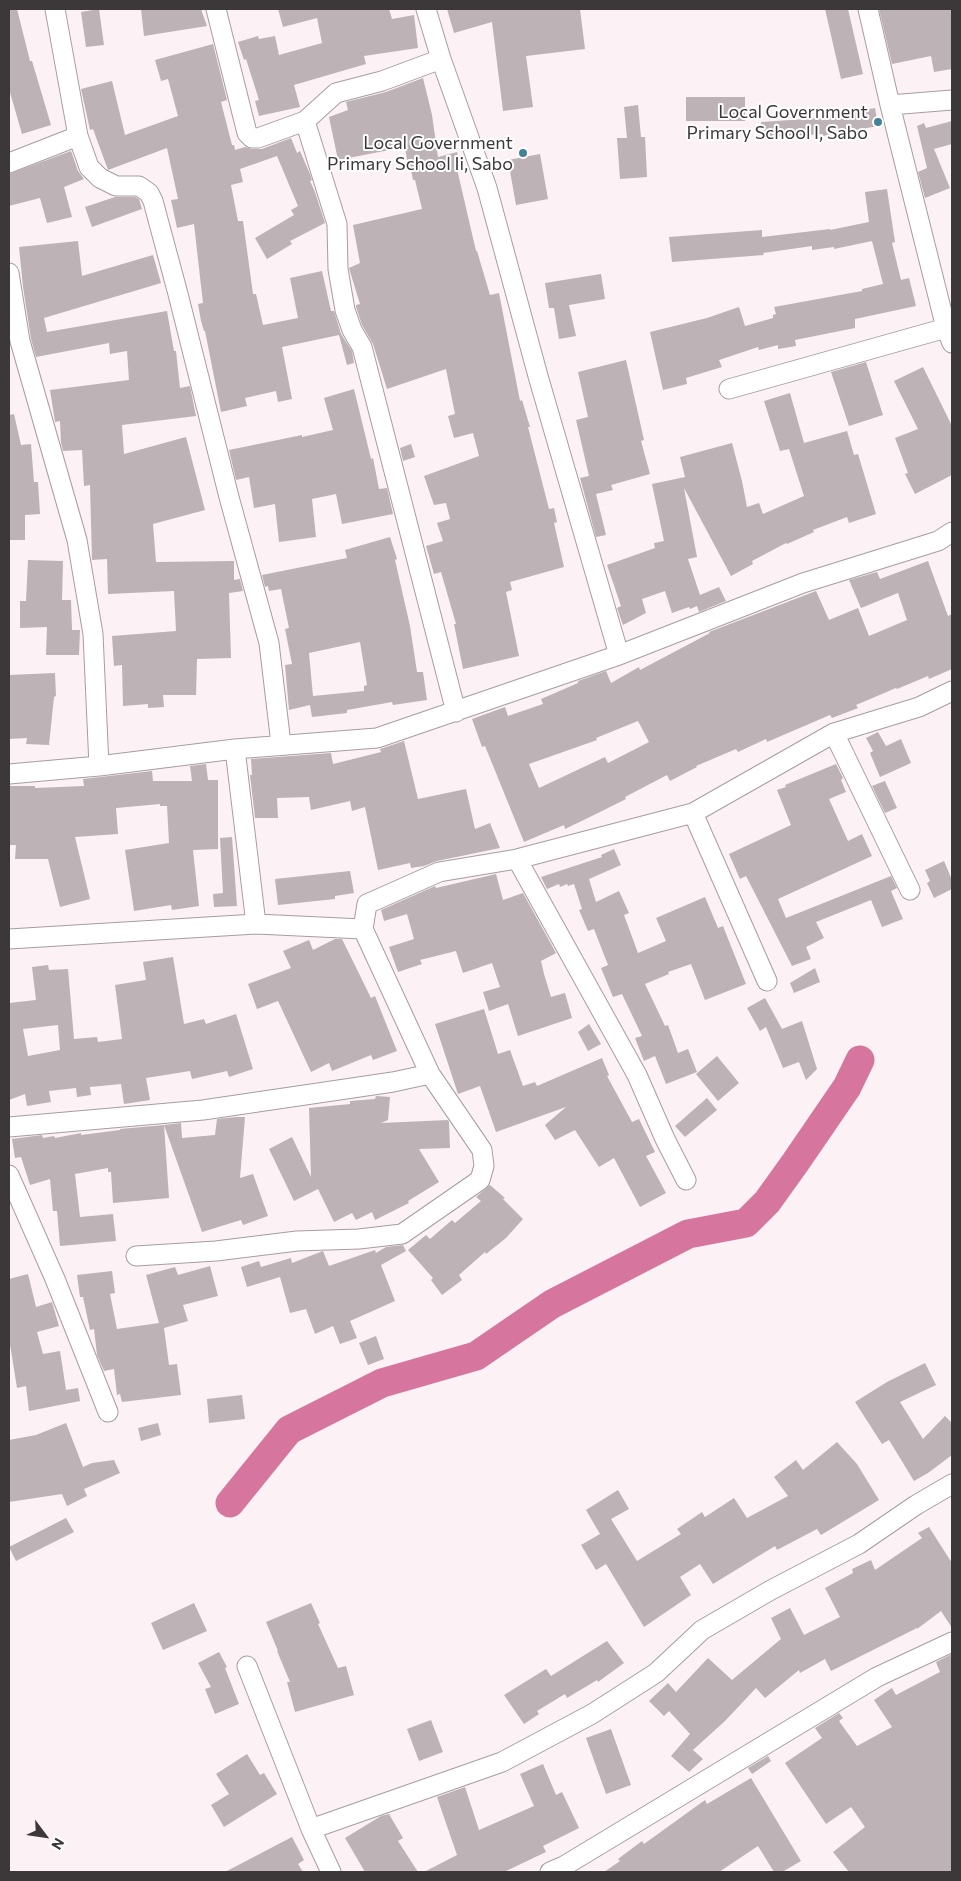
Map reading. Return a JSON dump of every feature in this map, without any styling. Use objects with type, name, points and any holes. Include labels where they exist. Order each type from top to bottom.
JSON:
[{"type":"street","points":[[55,9],[78,136],[89,168],[100,178],[116,186],[139,186],[149,193],[153,201],[229,497],[269,643],[281,744]]},
{"type":"street","points":[[216,9],[247,133],[252,138],[258,138],[305,121],[336,93],[382,81],[441,59]]},
{"type":"street","points":[[426,9],[441,59],[487,188],[538,376],[619,655]]},
{"type":"street","points":[[729,389],[949,335],[890,105],[868,9]]},
{"type":"street","points":[[890,105],[952,100]]},
{"type":"street","points":[[305,121],[338,224],[338,269],[345,310],[352,330],[362,347],[456,712]]},
{"type":"street","points":[[9,163],[78,136]]},
{"type":"street","points":[[9,273],[20,340],[78,540],[93,634],[99,766]]},
{"type":"street","points":[[9,774],[99,766],[235,748],[377,738],[619,655],[803,584],[938,541],[952,532]]},
{"type":"street","points":[[136,1256],[216,1251],[297,1241],[359,1239],[402,1234],[480,1180],[484,1166],[482,1150],[430,1074],[363,929],[367,904],[439,872],[517,859],[693,813],[834,733],[919,707],[952,691]]},
{"type":"street","points":[[834,733],[910,890]]},
{"type":"street","points":[[235,748],[256,924]]},
{"type":"street","points":[[693,813],[767,981]]},
{"type":"street","points":[[517,859],[637,1074],[665,1139],[686,1180]]},
{"type":"street","points":[[9,939],[256,924],[363,929]]},
{"type":"street","points":[[9,1127],[203,1110],[393,1082],[430,1074]]},
{"type":"street","points":[[9,1175],[55,1278],[108,1412]]},
{"type":"street","points":[[311,1829],[502,1762],[584,1718],[656,1673],[702,1630],[771,1590],[859,1544],[916,1505],[952,1484]]},
{"type":"street","points":[[550,1872],[564,1866],[877,1677],[952,1642]]},
{"type":"street","points":[[247,1666],[311,1829],[332,1872]]},
{"type":"building","points":[[9,9],[17,9],[30,61],[32,61],[51,125],[22,134],[9,89]]},
{"type":"building","points":[[99,9],[104,45],[86,47],[81,12]]},
{"type":"building","points":[[141,9],[201,9],[207,26],[144,36]]},
{"type":"building","points":[[278,9],[389,9],[392,19],[414,15],[418,48],[364,56],[366,64],[294,85],[300,107],[259,116],[255,101],[259,100],[246,59],[244,60],[238,42],[258,36],[259,39],[275,36],[279,55],[322,43],[317,18],[283,27]]},
{"type":"building","points":[[447,9],[580,9],[585,49],[526,56],[533,107],[503,111],[492,22],[454,33]]},
{"type":"building","points":[[825,9],[848,9],[863,74],[841,79]]},
{"type":"building","points":[[879,9],[952,9],[952,69],[934,72],[931,56],[892,64]]},
{"type":"building","points":[[213,44],[227,100],[221,102],[235,150],[245,147],[262,149],[291,138],[297,153],[300,151],[310,174],[312,180],[310,181],[325,223],[290,241],[292,244],[267,259],[255,238],[294,215],[291,210],[298,206],[277,156],[240,169],[243,182],[231,185],[238,221],[243,221],[253,294],[256,294],[263,325],[298,318],[290,278],[322,271],[331,311],[334,311],[341,334],[352,351],[354,363],[347,365],[339,335],[282,347],[292,399],[278,402],[276,391],[245,398],[247,406],[221,412],[198,304],[203,303],[194,224],[177,228],[171,200],[178,199],[167,148],[108,170],[93,129],[90,130],[81,89],[112,81],[125,135],[178,116],[168,79],[161,81],[155,60]]},
{"type":"building","points":[[423,78],[432,115],[438,157],[457,152],[461,168],[457,169],[476,251],[490,295],[499,293],[520,401],[522,400],[530,427],[528,427],[549,509],[554,508],[557,522],[554,523],[564,567],[510,582],[512,590],[506,592],[519,656],[463,669],[454,624],[456,624],[441,572],[434,574],[426,546],[443,541],[437,523],[450,519],[446,503],[434,505],[424,476],[479,456],[473,433],[454,438],[448,416],[455,414],[446,369],[387,389],[373,344],[362,325],[356,307],[356,305],[360,304],[349,268],[360,263],[353,225],[422,209],[415,180],[413,180],[405,147],[338,160],[329,117],[348,110],[346,102],[386,92]]},
{"type":"building","points":[[686,97],[745,97],[745,121],[686,121]]},
{"type":"building","points":[[638,105],[641,137],[645,137],[647,177],[620,179],[617,138],[627,138],[624,107]]},
{"type":"building","points":[[875,108],[878,126],[823,136],[823,134],[762,138],[761,122],[820,118]]},
{"type":"building","points":[[952,121],[952,144],[934,149],[950,188],[925,198],[918,172],[927,168],[917,126],[924,123],[926,128]]},
{"type":"building","points":[[71,151],[78,171],[84,179],[64,187],[72,217],[47,223],[40,198],[9,206],[9,174]]},
{"type":"building","points":[[540,154],[548,199],[516,205],[508,160]]},
{"type":"building","points":[[887,189],[895,242],[892,243],[901,280],[909,278],[916,306],[855,319],[855,328],[795,340],[796,346],[778,349],[778,345],[759,350],[758,347],[719,360],[722,367],[686,378],[687,384],[663,390],[650,332],[707,318],[739,307],[745,326],[773,318],[773,315],[776,314],[774,307],[862,291],[862,289],[883,284],[872,241],[834,249],[834,247],[812,250],[812,246],[763,253],[764,255],[672,262],[669,237],[762,230],[762,237],[830,230],[869,222],[865,192]]},
{"type":"building","points":[[115,197],[135,197],[139,199],[142,209],[92,227],[85,207]]},
{"type":"building","points":[[78,241],[82,276],[153,255],[161,283],[44,318],[47,332],[167,311],[174,351],[176,351],[180,388],[190,386],[196,416],[122,425],[124,454],[186,437],[205,510],[153,524],[156,562],[234,561],[234,580],[240,579],[243,591],[229,593],[231,658],[197,659],[196,695],[163,695],[164,707],[148,708],[148,704],[123,706],[122,665],[114,666],[112,636],[176,631],[174,591],[108,594],[107,559],[92,560],[90,485],[84,486],[82,450],[63,451],[60,421],[55,422],[50,390],[129,380],[127,351],[110,354],[109,343],[36,357],[31,339],[19,247]]},
{"type":"building","points":[[601,274],[605,299],[569,305],[576,336],[559,339],[554,308],[549,308],[545,283]]},
{"type":"building","points":[[626,360],[644,440],[641,441],[650,474],[611,485],[613,490],[596,494],[606,535],[596,537],[580,478],[589,476],[576,420],[588,417],[578,372]]},
{"type":"building","points":[[866,362],[883,415],[849,426],[831,372]]},
{"type":"building","points":[[923,367],[952,426],[952,475],[915,494],[905,474],[908,473],[895,438],[918,429],[894,381]]},
{"type":"building","points":[[354,389],[371,459],[373,458],[379,489],[387,488],[393,514],[342,524],[336,494],[312,499],[316,537],[279,542],[275,504],[254,508],[249,477],[236,480],[229,450],[333,430],[324,398]]},
{"type":"building","points":[[790,393],[804,443],[847,431],[854,455],[858,454],[876,514],[849,523],[847,517],[813,530],[814,532],[786,543],[752,561],[753,564],[731,576],[684,488],[697,557],[688,559],[700,595],[719,587],[726,601],[699,612],[697,606],[672,613],[665,591],[642,599],[646,613],[623,625],[617,608],[621,606],[607,565],[655,548],[654,543],[664,541],[652,484],[685,477],[680,457],[732,443],[747,507],[759,503],[763,514],[804,496],[789,449],[780,451],[764,401]]},
{"type":"building","points":[[14,414],[21,445],[31,444],[34,482],[38,482],[40,514],[25,515],[25,540],[9,540],[9,415]]},
{"type":"building","points":[[411,444],[415,457],[403,461],[400,448]]},
{"type":"building","points":[[390,537],[397,559],[395,560],[410,626],[417,672],[423,672],[427,700],[393,705],[392,702],[347,710],[347,713],[312,717],[310,705],[289,710],[285,665],[292,664],[285,629],[289,628],[281,589],[269,591],[268,586],[265,587],[262,575],[347,558],[345,550]],"holes":[[[360,642],[367,685],[364,686],[364,691],[313,696],[309,653]]]},
{"type":"building","points":[[28,560],[63,561],[62,600],[71,600],[72,630],[80,630],[79,655],[46,655],[47,627],[20,628],[20,601],[26,601]]},
{"type":"building","points":[[928,561],[948,616],[952,614],[952,669],[929,679],[928,676],[896,688],[856,705],[858,708],[832,718],[830,715],[767,742],[766,739],[738,752],[736,749],[696,766],[670,781],[667,775],[625,797],[626,799],[565,829],[564,825],[524,842],[485,746],[482,747],[472,719],[505,707],[508,716],[543,704],[541,699],[578,683],[578,681],[606,671],[611,683],[639,667],[640,670],[709,632],[816,591],[829,620],[858,608],[869,636],[907,620],[898,593],[861,608],[849,580],[877,572],[880,579]],"holes":[[[638,721],[649,742],[608,763],[605,757],[539,788],[529,764],[597,740],[596,738]]]},
{"type":"building","points":[[55,673],[56,696],[54,697],[49,745],[26,744],[27,738],[9,739],[9,675]]},
{"type":"building","points":[[878,732],[886,746],[901,739],[911,763],[880,777],[870,753],[873,751],[866,738]]},
{"type":"building","points":[[404,741],[418,799],[466,789],[475,829],[490,823],[500,848],[437,861],[424,866],[411,868],[410,863],[378,870],[365,807],[352,811],[350,801],[311,810],[309,797],[277,798],[278,818],[255,818],[250,775],[252,775],[251,759],[331,753],[333,764],[381,752],[380,749]]},
{"type":"building","points":[[206,764],[208,780],[218,780],[218,849],[193,850],[199,906],[172,910],[171,905],[134,911],[125,850],[169,843],[167,806],[160,806],[160,804],[116,808],[118,834],[75,837],[90,899],[60,907],[48,859],[15,859],[16,845],[9,845],[9,786],[35,786],[35,788],[84,786],[83,779],[152,771],[153,781],[192,781],[190,766]]},
{"type":"building","points":[[836,764],[843,778],[841,780],[846,792],[829,799],[848,841],[862,834],[872,856],[778,899],[786,918],[891,876],[897,888],[891,891],[903,919],[882,927],[871,900],[816,922],[824,938],[806,947],[811,959],[792,966],[746,876],[740,879],[729,854],[791,825],[777,790]]},
{"type":"building","points":[[885,781],[897,808],[885,813],[872,786]]},
{"type":"building","points":[[232,837],[237,906],[214,907],[213,894],[223,893],[220,838]]},
{"type":"building","points":[[614,849],[621,865],[589,879],[596,902],[619,891],[629,913],[624,915],[638,953],[666,941],[656,918],[705,897],[718,928],[723,926],[746,984],[705,1000],[691,964],[668,972],[669,974],[645,984],[665,1026],[668,1025],[678,1053],[688,1049],[697,1072],[666,1084],[655,1056],[644,1061],[635,1038],[642,1036],[622,994],[613,997],[601,968],[608,965],[594,929],[588,931],[579,910],[582,909],[574,884],[560,887],[559,884],[547,889],[541,877],[602,857],[601,855]]},
{"type":"building","points":[[944,861],[952,880],[952,889],[934,898],[927,883],[930,881],[925,870]]},
{"type":"building","points":[[350,871],[354,893],[335,896],[335,899],[278,905],[275,879]]},
{"type":"building","points":[[496,874],[503,900],[523,893],[556,953],[541,961],[544,974],[551,997],[565,993],[572,1018],[518,1036],[508,1004],[489,1011],[483,992],[500,987],[492,963],[463,973],[456,951],[420,960],[422,964],[398,972],[389,947],[414,939],[407,914],[384,921],[381,910],[435,886],[436,888]]},
{"type":"building","points":[[335,939],[342,939],[371,998],[375,996],[397,1051],[373,1060],[371,1055],[332,1071],[329,1063],[311,1072],[278,1001],[257,1009],[248,984],[291,968],[283,951],[309,940],[313,950]]},
{"type":"building","points":[[173,957],[184,1024],[204,1019],[206,1024],[236,1014],[253,1069],[229,1077],[227,1071],[192,1079],[190,1071],[146,1078],[150,1100],[124,1104],[121,1084],[90,1087],[91,1095],[77,1097],[76,1088],[49,1091],[51,1102],[27,1106],[25,1094],[9,1100],[9,1003],[36,1000],[32,967],[48,965],[49,970],[68,969],[74,1039],[97,1037],[98,1042],[122,1039],[115,985],[146,980],[143,962]],"holes":[[[58,1025],[60,1050],[28,1056],[23,1029]]]},
{"type":"building","points":[[815,968],[820,982],[794,993],[790,983]]},
{"type":"building","points":[[765,998],[782,1029],[802,1021],[817,1069],[806,1080],[799,1062],[783,1068],[766,1027],[760,1031],[747,1008]]},
{"type":"building","points":[[484,1009],[498,1054],[510,1050],[523,1086],[535,1082],[537,1086],[602,1058],[609,1075],[607,1076],[632,1122],[639,1119],[655,1152],[646,1156],[666,1193],[640,1207],[614,1158],[599,1167],[575,1130],[555,1140],[545,1125],[566,1107],[496,1132],[480,1086],[458,1094],[435,1024]]},
{"type":"building","points":[[589,1024],[601,1044],[588,1051],[578,1032]]},
{"type":"building","points":[[717,1056],[739,1083],[718,1101],[696,1074]]},
{"type":"building","points":[[376,1096],[390,1097],[388,1120],[381,1123],[448,1120],[450,1148],[419,1149],[439,1182],[408,1201],[409,1203],[375,1220],[372,1212],[356,1220],[352,1213],[334,1222],[318,1189],[294,1201],[269,1149],[292,1137],[311,1177],[309,1108],[350,1104],[350,1101],[375,1099]]},
{"type":"building","points":[[707,1098],[717,1110],[685,1137],[675,1126]]},
{"type":"building","points":[[245,1117],[240,1178],[253,1174],[268,1216],[243,1225],[241,1220],[202,1232],[164,1125],[181,1123],[182,1138],[215,1135],[217,1119]]},
{"type":"building","points":[[164,1125],[169,1198],[113,1203],[111,1172],[108,1172],[108,1168],[75,1174],[80,1217],[113,1214],[116,1241],[60,1246],[57,1211],[53,1211],[50,1179],[30,1185],[21,1157],[15,1158],[12,1139],[42,1135],[43,1138],[54,1136],[55,1138],[81,1133],[81,1135]]},
{"type":"building","points":[[490,1185],[505,1198],[503,1199],[523,1219],[506,1238],[486,1254],[485,1252],[459,1275],[462,1280],[442,1295],[431,1280],[433,1278],[408,1250],[426,1235],[430,1239],[452,1220],[455,1223],[481,1201],[476,1197]]},
{"type":"building","points":[[403,1245],[406,1251],[381,1265],[395,1301],[350,1321],[357,1338],[340,1344],[333,1326],[315,1334],[306,1309],[290,1313],[280,1277],[247,1287],[241,1267],[259,1261],[261,1267],[291,1258],[292,1263],[323,1251],[329,1266],[375,1250],[376,1253],[386,1247]]},
{"type":"building","points":[[210,1266],[218,1296],[183,1305],[188,1321],[164,1328],[169,1365],[177,1364],[181,1395],[122,1402],[120,1394],[117,1395],[114,1369],[104,1371],[97,1355],[94,1329],[90,1330],[83,1297],[80,1297],[77,1275],[112,1271],[115,1293],[110,1294],[117,1329],[159,1323],[146,1275],[175,1267],[178,1275]]},
{"type":"building","points":[[28,1274],[36,1307],[52,1302],[59,1326],[37,1332],[43,1354],[60,1351],[66,1390],[78,1388],[80,1401],[29,1411],[26,1386],[17,1388],[9,1338],[9,1279]]},
{"type":"building","points":[[376,1336],[384,1359],[368,1365],[359,1343]]},
{"type":"building","points":[[925,1363],[936,1385],[900,1402],[923,1439],[945,1416],[952,1423],[952,1455],[914,1481],[889,1440],[882,1444],[855,1402],[887,1382]]},
{"type":"building","points":[[242,1395],[245,1419],[209,1423],[207,1399]]},
{"type":"building","points":[[66,1423],[83,1467],[92,1463],[114,1460],[120,1473],[84,1489],[87,1496],[67,1506],[62,1494],[9,1502],[9,1440],[36,1435]]},
{"type":"building","points":[[158,1423],[161,1435],[141,1441],[138,1428]]},
{"type":"building","points":[[837,1442],[857,1464],[879,1500],[821,1535],[817,1529],[777,1550],[775,1546],[713,1584],[700,1564],[680,1577],[691,1595],[644,1627],[606,1564],[596,1570],[581,1545],[600,1534],[586,1510],[618,1490],[629,1509],[611,1519],[637,1561],[681,1534],[677,1529],[702,1512],[705,1517],[734,1498],[747,1518],[788,1496],[774,1477],[796,1460],[803,1470]]},
{"type":"building","points":[[66,1518],[74,1532],[16,1561],[9,1547]]},
{"type":"building","points":[[929,1527],[952,1563],[952,1628],[941,1611],[917,1629],[831,1671],[825,1659],[800,1673],[799,1670],[765,1698],[756,1688],[725,1721],[693,1750],[703,1759],[689,1772],[671,1756],[690,1734],[669,1711],[664,1716],[649,1701],[668,1683],[676,1692],[708,1658],[732,1680],[781,1639],[771,1618],[790,1608],[804,1635],[840,1617],[825,1588],[853,1573],[852,1569],[871,1560],[875,1570],[922,1538],[918,1533]]},
{"type":"building","points":[[194,1603],[207,1631],[163,1650],[151,1623]]},
{"type":"building","points":[[311,1603],[320,1623],[318,1624],[338,1668],[346,1666],[354,1695],[295,1712],[287,1682],[290,1682],[266,1622]]},
{"type":"building","points":[[607,1641],[624,1663],[598,1682],[597,1680],[567,1698],[565,1694],[537,1711],[539,1714],[524,1724],[504,1695],[546,1669],[551,1676]]},
{"type":"building","points":[[219,1652],[227,1667],[225,1668],[239,1704],[215,1714],[205,1689],[211,1687],[198,1663]]},
{"type":"building","points":[[952,1654],[952,1872],[849,1872],[833,1852],[865,1827],[851,1807],[826,1824],[785,1763],[822,1738],[815,1728],[839,1713],[843,1718],[839,1721],[857,1746],[892,1727],[874,1700],[892,1688],[896,1695],[940,1672],[936,1662]]},
{"type":"building","points":[[431,1720],[443,1752],[419,1761],[407,1729]]},
{"type":"building","points":[[611,1729],[631,1785],[606,1794],[586,1738]]},
{"type":"building","points":[[247,1754],[260,1775],[264,1773],[277,1794],[224,1827],[211,1805],[229,1794],[216,1774]]},
{"type":"building","points":[[768,1756],[771,1761],[752,1774],[748,1768]]},
{"type":"building","points":[[543,1764],[556,1795],[562,1792],[579,1828],[543,1846],[546,1852],[504,1872],[424,1872],[457,1855],[437,1797],[465,1787],[479,1830],[534,1806],[520,1774]]},
{"type":"building","points":[[751,1778],[801,1861],[782,1872],[774,1872],[758,1846],[719,1872],[604,1872],[620,1861],[618,1859],[642,1841],[644,1844],[705,1800],[707,1804]]},
{"type":"building","points":[[389,1814],[403,1838],[398,1841],[418,1872],[365,1872],[345,1838],[381,1816]]},
{"type":"building","points":[[292,1837],[304,1860],[298,1864],[303,1872],[225,1872]]},
{"type":"waterway","points":[[230,1503],[289,1430],[382,1383],[476,1356],[552,1304],[688,1234],[746,1223],[767,1202],[795,1163],[847,1087],[860,1060]]},
{"type":"place","name":"Local Government Primary School I, Sabo","points":[[878,122]]},
{"type":"place","name":"Local Government Primary School Ii, Sabo","points":[[523,153]]}]
